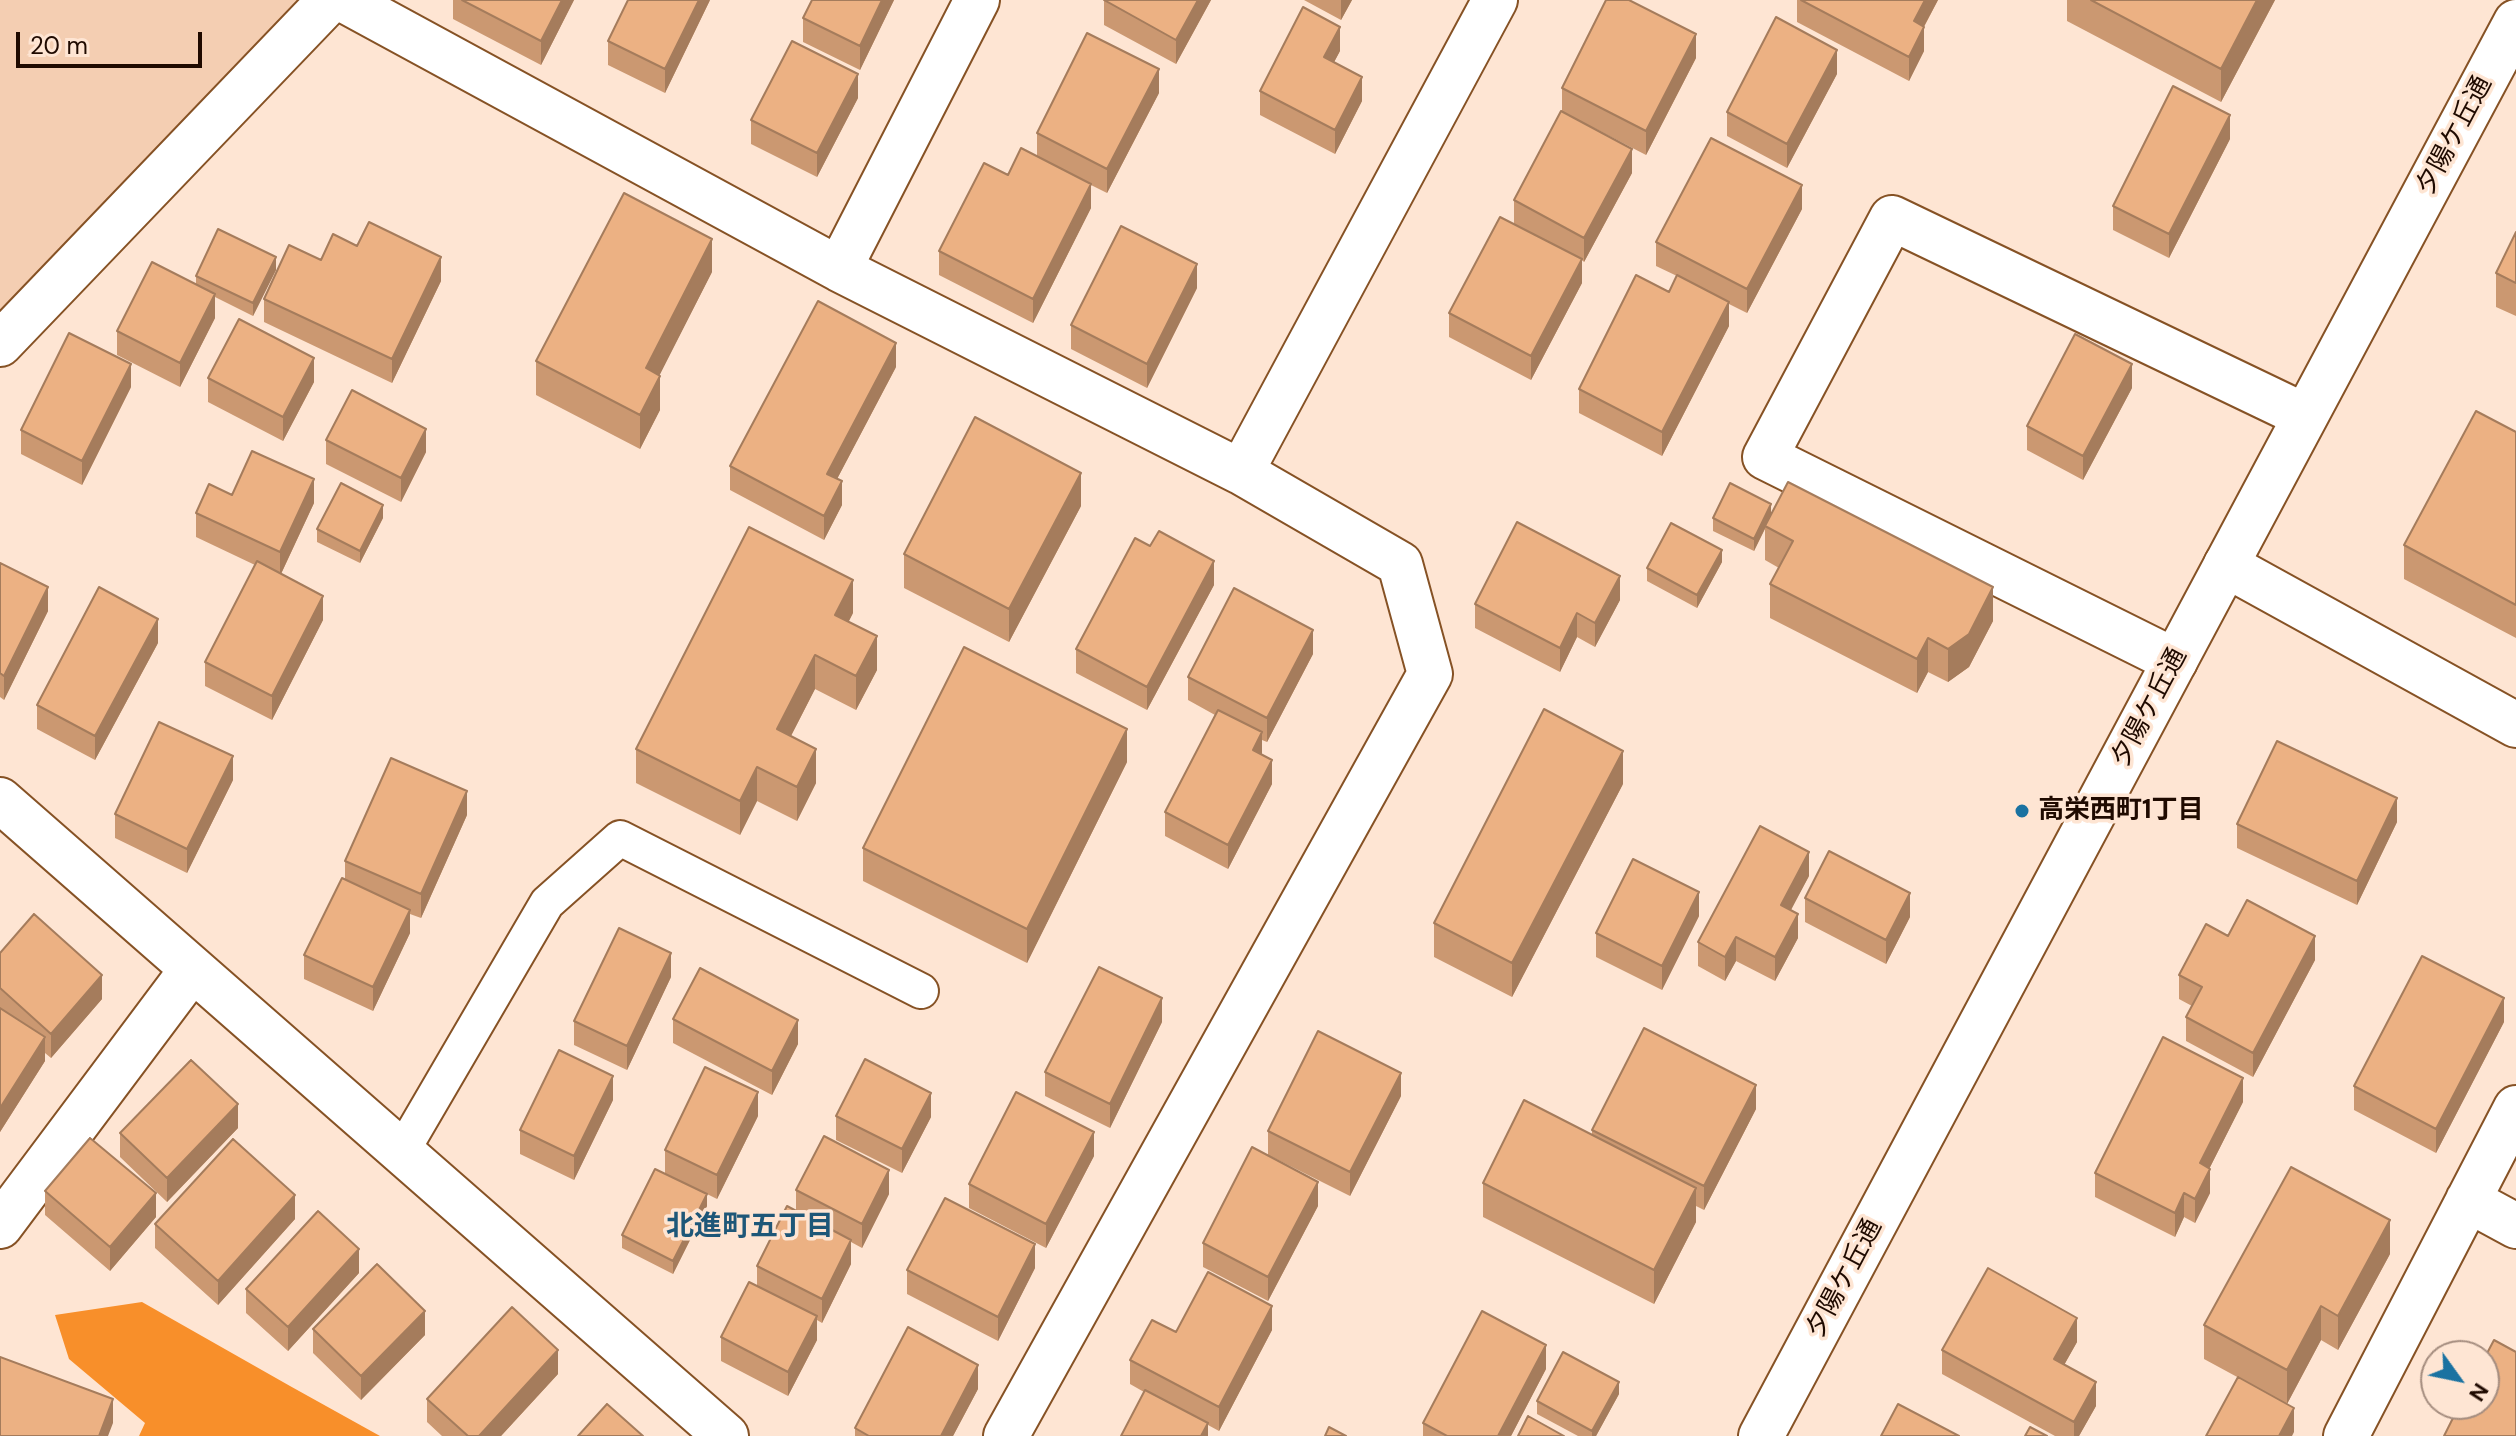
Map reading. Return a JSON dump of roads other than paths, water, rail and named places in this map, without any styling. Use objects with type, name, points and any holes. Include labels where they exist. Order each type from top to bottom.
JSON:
[{"type":"street","points":[[0,344],[330,0]]},
{"type":"street","points":[[344,0],[839,269],[1241,472],[1400,564],[1430,674],[1006,1436]]},
{"type":"street","points":[[839,269],[977,0]]},
{"type":"street","points":[[1241,472],[1495,0]]},
{"type":"street","name":"夕陽ケ丘通","points":[[1761,1436],[2516,22]]},
{"type":"street","points":[[2175,661],[1765,457],[1892,218],[2305,416]]},
{"type":"street","points":[[2226,565],[2516,725]]},
{"type":"street","points":[[0,800],[191,971],[726,1436]]},
{"type":"street","points":[[0,1226],[191,971]]},
{"type":"street","points":[[2346,1436],[2516,1108]]},
{"type":"street","points":[[2468,1200],[2516,1226]]},
{"type":"lane","points":[[401,1153],[547,903],[620,838],[921,991]]},
{"type":"place","name":"高栄西町1丁目","points":[[2022,811]]},
{"type":"district","name":"北進町五丁目","points":[[750,1228]]}]
